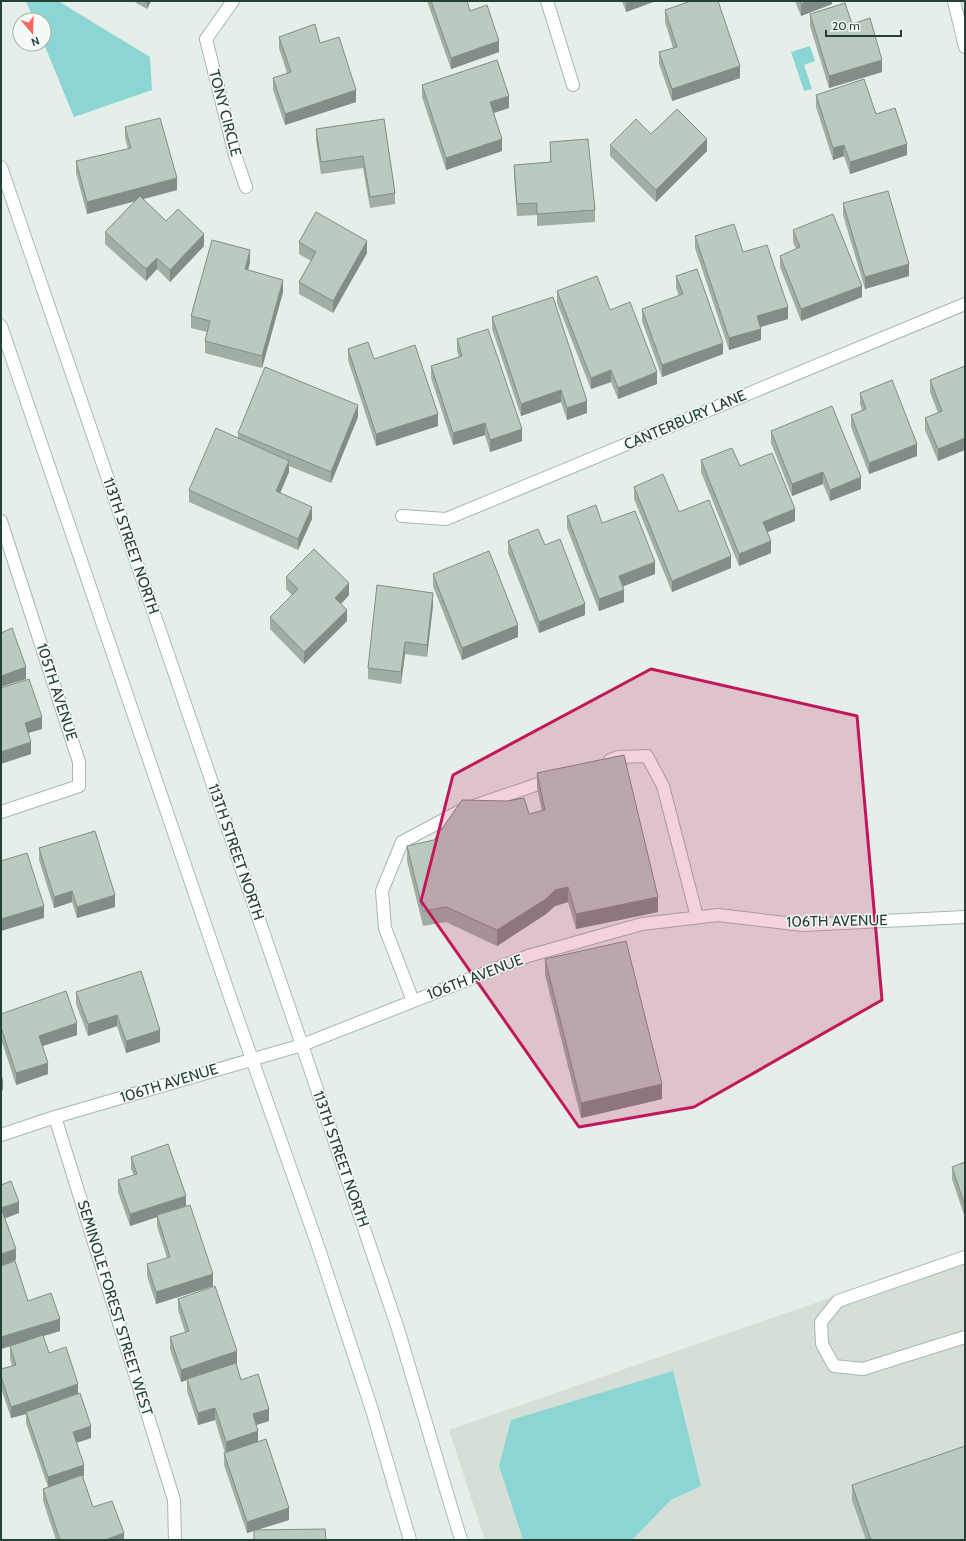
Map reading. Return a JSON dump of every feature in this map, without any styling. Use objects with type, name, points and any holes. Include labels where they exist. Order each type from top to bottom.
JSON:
[{"type":"street","name":"TONY CIRCLE","points":[[233,1],[206,39],[235,155],[246,187]]},
{"type":"street","points":[[547,1],[573,85]]},
{"type":"street","points":[[954,1],[965,47]]},
{"type":"street","name":"113TH STREET NORTH","points":[[1,167],[398,1329],[461,1540]]},
{"type":"street","name":"CANTERBURY LANE","points":[[402,516],[446,520],[965,304]]},
{"type":"street","points":[[1,326],[251,1059],[320,1254],[372,1410],[410,1540]]},
{"type":"street","name":"105TH AVENUE","points":[[1,521],[79,762],[79,786],[1,812]]},
{"type":"street","points":[[596,765],[618,757],[647,756],[663,786],[697,917]]},
{"type":"street","points":[[413,1001],[385,928],[382,891],[402,842],[462,810],[566,775]]},
{"type":"street","name":"106TH AVENUE","points":[[1,1135],[55,1117],[302,1045],[528,956],[642,924],[718,915],[803,925],[965,917]]},
{"type":"street","name":"SEMINOLE FOREST STREET WEST","points":[[55,1117],[174,1500],[175,1540]]},
{"type":"street","points":[[965,1257],[838,1302],[821,1322],[822,1344],[834,1366],[863,1369],[965,1337]]},
{"type":"highlighted area","points":[[651,669],[857,716],[882,1000],[694,1107],[579,1127],[421,901],[453,775]]},
{"type":"shaded area","points":[[965,1251],[965,1540],[632,1540],[671,1500],[701,1486],[499,1466],[523,1540],[485,1540],[449,1430]]},
{"type":"water","points":[[26,1],[58,1],[150,57],[152,90],[74,117],[47,52],[52,52],[52,12],[31,12]]},
{"type":"water","points":[[810,46],[815,61],[804,65],[812,89],[804,91],[791,52]]},
{"type":"water","points":[[673,1371],[701,1486],[671,1500],[632,1540],[523,1540],[499,1466],[511,1420]]},
{"type":"building","points":[[431,1],[467,1],[470,11],[487,5],[499,41],[451,58]]},
{"type":"building","points":[[691,1],[718,1],[740,66],[672,89],[659,52],[677,47],[665,10]]},
{"type":"building","points":[[800,1],[808,1],[801,4]]},
{"type":"building","points":[[845,3],[852,24],[870,18],[882,60],[829,76],[810,14]]},
{"type":"building","points":[[315,24],[320,43],[339,37],[356,90],[285,114],[273,78],[291,72],[279,37]]},
{"type":"building","points":[[497,60],[509,96],[490,102],[502,139],[446,158],[422,85]]},
{"type":"building","points":[[864,79],[876,114],[895,108],[907,144],[850,162],[844,145],[833,148],[816,95]]},
{"type":"building","points":[[677,109],[707,139],[656,190],[610,145],[636,119],[651,134]]},
{"type":"building","points":[[160,118],[177,178],[87,202],[76,161],[131,148],[125,127]]},
{"type":"building","points":[[384,119],[395,193],[370,197],[363,156],[321,162],[316,129]]},
{"type":"building","points":[[588,139],[595,210],[537,214],[537,203],[517,204],[514,165],[551,162],[550,142]]},
{"type":"building","points":[[888,191],[909,264],[865,277],[843,203]]},
{"type":"building","points":[[140,196],[166,221],[178,209],[204,234],[170,270],[157,258],[146,269],[105,232]]},
{"type":"building","points":[[316,212],[367,241],[333,301],[299,282],[316,252],[299,242]]},
{"type":"building","points":[[833,214],[862,286],[801,309],[780,256],[800,247],[793,230]]},
{"type":"building","points":[[734,224],[743,252],[767,245],[788,307],[757,316],[761,329],[729,338],[695,236]]},
{"type":"building","points":[[212,240],[250,250],[245,269],[283,280],[262,356],[205,341],[210,321],[191,316]]},
{"type":"building","points":[[697,269],[723,343],[662,365],[642,309],[683,294],[676,276]]},
{"type":"building","points":[[597,276],[610,310],[630,302],[657,372],[618,388],[611,370],[591,378],[557,291]]},
{"type":"building","points":[[553,297],[587,401],[567,408],[561,390],[521,404],[492,317]]},
{"type":"building","points":[[488,329],[522,429],[490,440],[485,423],[453,433],[431,366],[462,356],[457,339]]},
{"type":"building","points":[[368,342],[374,359],[415,345],[438,414],[376,434],[348,349]]},
{"type":"building","points":[[965,366],[965,438],[938,449],[925,418],[942,411],[930,380]]},
{"type":"building","points":[[265,367],[358,405],[331,472],[238,433]]},
{"type":"building","points":[[892,380],[917,444],[869,463],[851,415],[866,409],[860,393]]},
{"type":"building","points":[[832,406],[861,477],[830,490],[823,472],[792,484],[771,431]]},
{"type":"building","points":[[216,428],[289,461],[276,491],[312,507],[298,539],[189,490]]},
{"type":"building","points":[[732,448],[740,466],[772,453],[795,509],[763,522],[771,541],[739,554],[701,460]]},
{"type":"building","points":[[663,474],[679,512],[709,500],[731,556],[672,581],[634,487]]},
{"type":"building","points":[[596,505],[602,523],[635,511],[655,562],[619,576],[624,590],[599,599],[567,516]]},
{"type":"building","points":[[538,529],[545,545],[560,539],[585,604],[539,622],[508,541]]},
{"type":"building","points":[[314,549],[349,583],[335,598],[347,610],[304,652],[270,617],[298,589],[286,577]]},
{"type":"building","points":[[489,551],[518,625],[462,648],[433,574]]},
{"type":"building","points":[[377,585],[433,593],[427,645],[405,642],[401,672],[368,668]]},
{"type":"building","points":[[12,628],[26,667],[1,676],[1,633]]},
{"type":"building","points":[[29,679],[42,717],[25,723],[31,742],[1,752],[1,688]]},
{"type":"building","points":[[624,755],[658,897],[576,914],[568,887],[555,890],[546,899],[497,930],[446,907],[423,911],[407,846],[434,840],[462,800],[507,801],[524,798],[529,814],[545,810],[537,773]]},
{"type":"building","points":[[95,831],[115,895],[77,907],[72,891],[54,897],[39,848]]},
{"type":"building","points":[[27,853],[44,906],[1,919],[1,861]]},
{"type":"building","points":[[626,941],[662,1084],[581,1103],[545,959]]},
{"type":"building","points":[[141,971],[160,1030],[126,1041],[117,1015],[88,1024],[76,992]]},
{"type":"building","points":[[66,991],[77,1023],[39,1036],[48,1063],[16,1073],[1,1027],[1,1014]]},
{"type":"building","points":[[168,1144],[186,1196],[130,1214],[118,1180],[137,1174],[131,1157]]},
{"type":"building","points":[[965,1162],[965,1206],[952,1167]]},
{"type":"building","points":[[11,1181],[19,1202],[1,1208],[1,1185]]},
{"type":"building","points":[[190,1205],[213,1274],[156,1292],[147,1264],[170,1257],[157,1215]]},
{"type":"building","points":[[1,1208],[16,1249],[1,1254]]},
{"type":"building","points":[[15,1261],[28,1301],[51,1293],[60,1319],[1,1337],[1,1266]]},
{"type":"building","points":[[215,1286],[237,1351],[181,1370],[170,1337],[189,1331],[178,1299]]},
{"type":"building","points":[[43,1335],[49,1353],[66,1347],[78,1384],[11,1407],[1,1376],[1,1369],[16,1365],[10,1346]]},
{"type":"building","points":[[236,1363],[241,1380],[258,1374],[269,1409],[253,1414],[258,1431],[226,1442],[215,1408],[198,1413],[187,1379]]},
{"type":"building","points":[[80,1393],[91,1426],[73,1432],[84,1465],[48,1477],[26,1412]]},
{"type":"building","points":[[266,1439],[289,1508],[247,1522],[224,1453]]},
{"type":"building","points":[[965,1446],[965,1540],[871,1540],[852,1485]]},
{"type":"building","points":[[82,1475],[93,1507],[112,1501],[124,1533],[105,1540],[60,1540],[43,1489]]},
{"type":"building","points":[[325,1529],[326,1540],[254,1540],[254,1530]]}]
